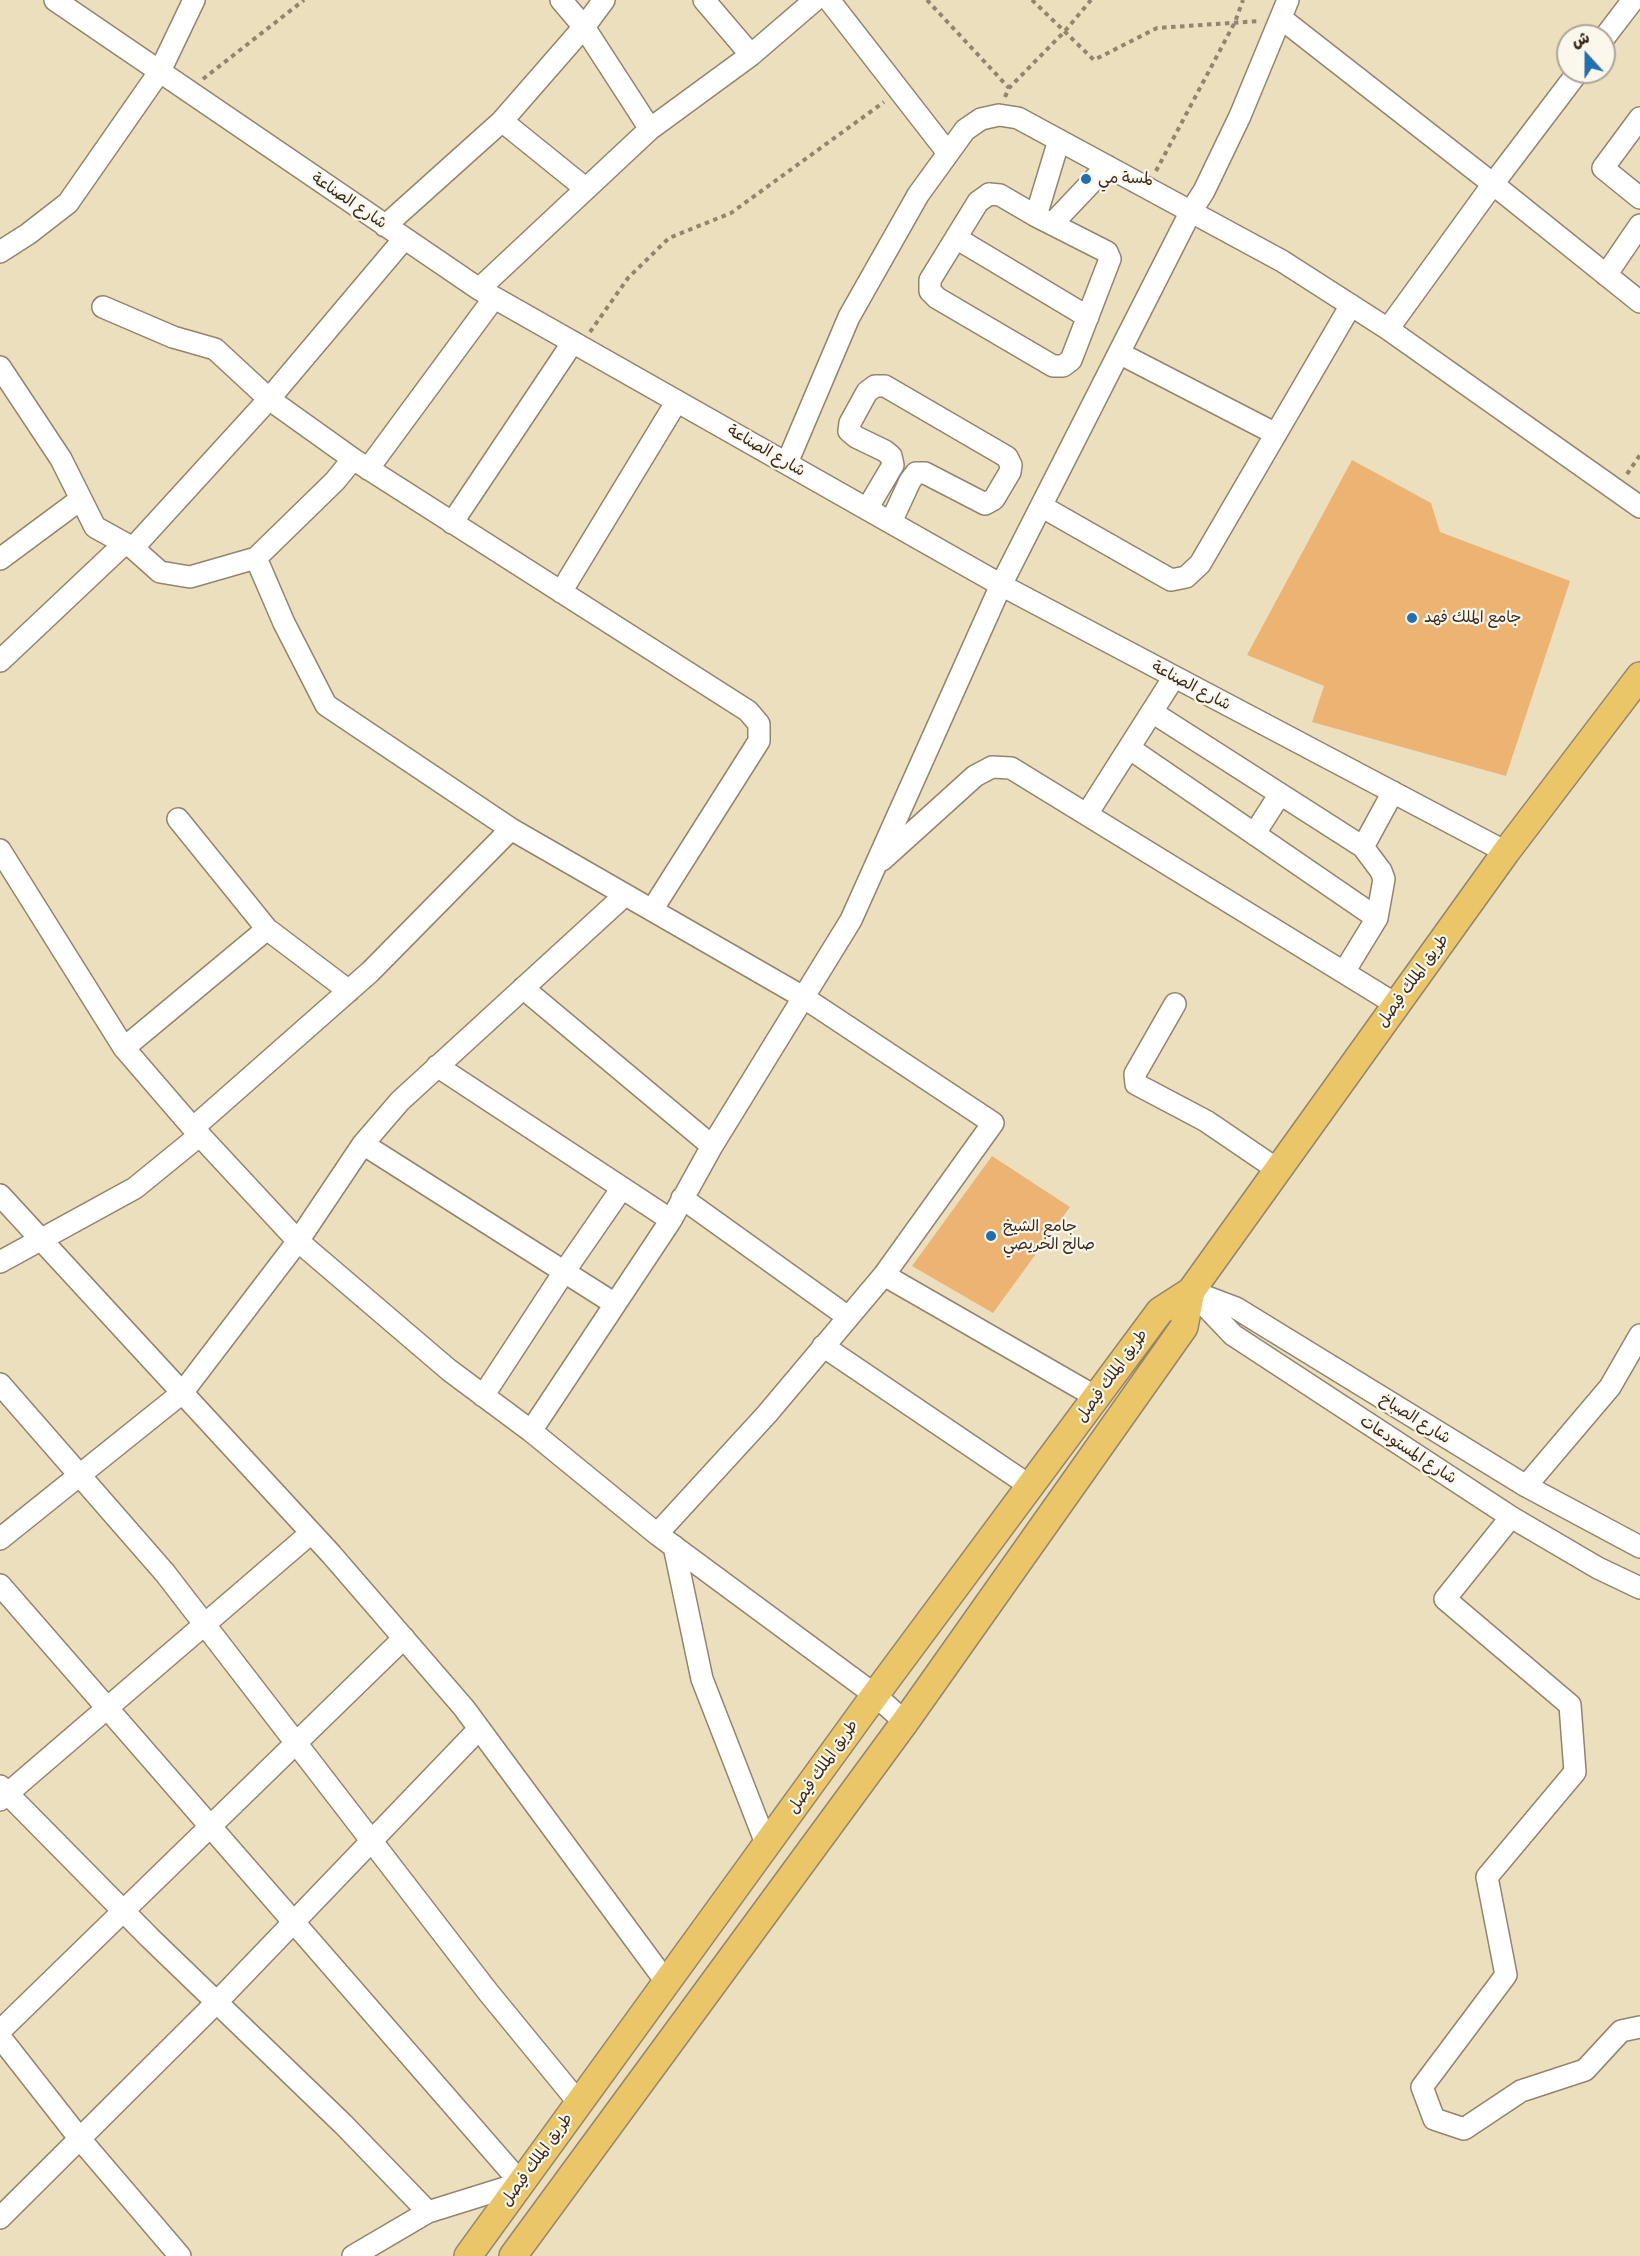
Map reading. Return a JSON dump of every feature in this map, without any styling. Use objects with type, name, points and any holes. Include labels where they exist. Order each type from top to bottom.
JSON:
[{"type":"main road","name":"طريق الملك فيصل","points":[[468,2256],[875,1695],[1096,1397],[1160,1311],[1191,1291],[1506,852],[1640,676]]},
{"type":"main road","name":"طريق الملك فيصل","points":[[513,2256],[905,1722],[1184,1327],[1191,1291]]},
{"type":"street","name":"شارع الصناعة","points":[[55,0],[486,293],[1001,585],[1506,852]]},
{"type":"street","points":[[0,252],[68,203],[160,71],[195,0]]},
{"type":"street","points":[[561,0],[584,27],[650,129]]},
{"type":"street","points":[[385,226],[502,121],[584,27],[604,0]]},
{"type":"street","points":[[704,0],[751,55]]},
{"type":"street","points":[[0,367],[61,459],[95,527],[128,546],[160,572],[190,577],[256,558],[335,481],[360,464],[486,293],[585,188],[650,129],[751,55],[815,0]]},
{"type":"street","points":[[829,0],[948,153]]},
{"type":"street","points":[[1615,24],[1633,0]]},
{"type":"street","points":[[531,1431],[671,1220],[712,1146],[851,920],[1001,585],[1190,213],[1204,191],[1285,10],[1493,184],[1640,302]]},
{"type":"street","points":[[1388,329],[1569,84]]},
{"type":"street","points":[[787,463],[849,317],[918,195],[965,130],[981,118],[999,115],[1017,118],[1282,261],[1388,329],[1640,507]]},
{"type":"street","points":[[1640,118],[1603,168],[1640,198]]},
{"type":"street","points":[[502,121],[585,188]]},
{"type":"street","points":[[1044,220],[1059,140]]},
{"type":"street","points":[[1044,220],[1107,166]]},
{"type":"street","points":[[989,194],[1000,195],[1044,220],[1107,252],[1110,259],[1071,360],[1063,366],[1053,366],[937,298],[930,291],[930,280],[978,202],[989,194]]},
{"type":"street","points":[[1606,275],[1640,225]]},
{"type":"street","points":[[956,238],[1088,317]]},
{"type":"street","points":[[0,661],[128,546],[269,399],[404,239]]},
{"type":"street","points":[[1041,506],[1171,580],[1186,577],[1200,564],[1351,305]]},
{"type":"street","points":[[103,307],[173,337],[215,349],[269,399],[360,464],[748,711],[759,724],[759,741],[652,910]]},
{"type":"street","points":[[452,523],[576,344]]},
{"type":"street","points":[[1119,353],[1276,434]]},
{"type":"street","points":[[867,509],[893,465],[891,456],[885,451],[856,437],[849,431],[850,423],[867,392],[875,386],[885,386],[1007,457],[1011,465],[1010,472],[994,500],[984,504],[925,473],[916,473],[891,522]]},
{"type":"street","points":[[561,592],[677,401]]},
{"type":"street","points":[[0,559],[81,499]]},
{"type":"street","points":[[256,558],[284,623],[326,705],[511,829],[803,997],[993,1123],[884,1275],[767,1414],[666,1540]]},
{"type":"street","points":[[1087,814],[1174,677]]},
{"type":"street","points":[[1152,712],[1363,847],[1381,871],[1384,879],[1377,918],[1344,972]]},
{"type":"street","points":[[1129,748],[1377,918]]},
{"type":"street","points":[[878,864],[975,776],[992,766],[1011,768],[1397,1005]]},
{"type":"street","points":[[1363,847],[1393,792]]},
{"type":"street","points":[[1255,833],[1280,794]]},
{"type":"street","points":[[178,819],[267,929],[349,990]]},
{"type":"street","points":[[0,1262],[135,1188],[349,990],[511,829]]},
{"type":"street","points":[[0,850],[124,1048],[298,1241],[449,1370],[531,1431],[666,1540],[875,1695],[905,1722]]},
{"type":"street","points":[[0,1539],[182,1393],[298,1241],[363,1144],[400,1101],[625,895]]},
{"type":"street","points":[[124,1048],[267,929]]},
{"type":"street","points":[[523,988],[712,1146]]},
{"type":"street","points":[[1175,1004],[1135,1074],[1136,1084],[1206,1121],[1278,1170]]},
{"type":"street","points":[[437,1066],[671,1220]]},
{"type":"street","points":[[363,1144],[615,1304]]},
{"type":"street","points":[[483,1396],[622,1188]]},
{"type":"street","points":[[0,1195],[311,1533],[464,1708],[667,1983]]},
{"type":"street","points":[[682,1198],[848,1317]]},
{"type":"street","points":[[884,1275],[1096,1397]]},
{"type":"street","name":"شارع الصباخ","points":[[1191,1291],[1236,1308],[1526,1486],[1640,1547]]},
{"type":"street","name":"شارع المستودعات","points":[[1191,1291],[1233,1335],[1511,1517],[1598,1568],[1640,1588]]},
{"type":"street","points":[[1526,1486],[1610,1387],[1640,1335]]},
{"type":"street","points":[[824,1346],[1030,1486]]},
{"type":"street","points":[[0,1384],[165,1573],[488,1992],[579,2103]]},
{"type":"street","points":[[1511,1517],[1445,1599],[1570,1705],[1575,1772],[1487,1877],[1506,1975],[1422,2087],[1434,2119],[1464,2129],[1521,2091],[1585,2070],[1621,2031],[1640,2027]]},
{"type":"street","points":[[311,1533],[107,1708],[2,1793],[344,2125],[428,2212]]},
{"type":"street","points":[[666,1540],[702,1678],[767,1846]]},
{"type":"street","points":[[0,1585],[520,2183],[428,2212],[353,2256]]},
{"type":"street","points":[[0,2031],[404,1638]]},
{"type":"street","points":[[0,2218],[217,2002],[479,1729]]},
{"type":"street","points":[[0,2037],[80,2139],[180,2256]]},
{"type":"path","points":[[188,91],[304,0]]},
{"type":"path","points":[[927,0],[1009,88]]},
{"type":"path","points":[[1032,0],[1094,60],[1157,28],[1235,22]]},
{"type":"path","points":[[999,115],[1009,88],[1065,31],[1091,0]]},
{"type":"path","points":[[1147,188],[1235,22],[1243,0]]},
{"type":"path","points":[[576,344],[628,278],[669,238],[731,213],[900,91]]},
{"type":"building","name":"جامع الملك فهد","points":[[1352,460],[1431,503],[1440,532],[1570,581],[1506,776],[1312,722],[1324,686],[1247,655]]},
{"type":"building","name":"جامع الشيخ صالح الخريصي","points":[[992,1156],[1070,1207],[993,1313],[912,1266]]},
{"type":"place","name":"لمسة مي","points":[[1086,179]]},
{"type":"place","name":"جامع الملك فهد","points":[[1412,618]]},
{"type":"place","name":"جامع الشيخ صالح الخريصي","points":[[991,1236]]}]
